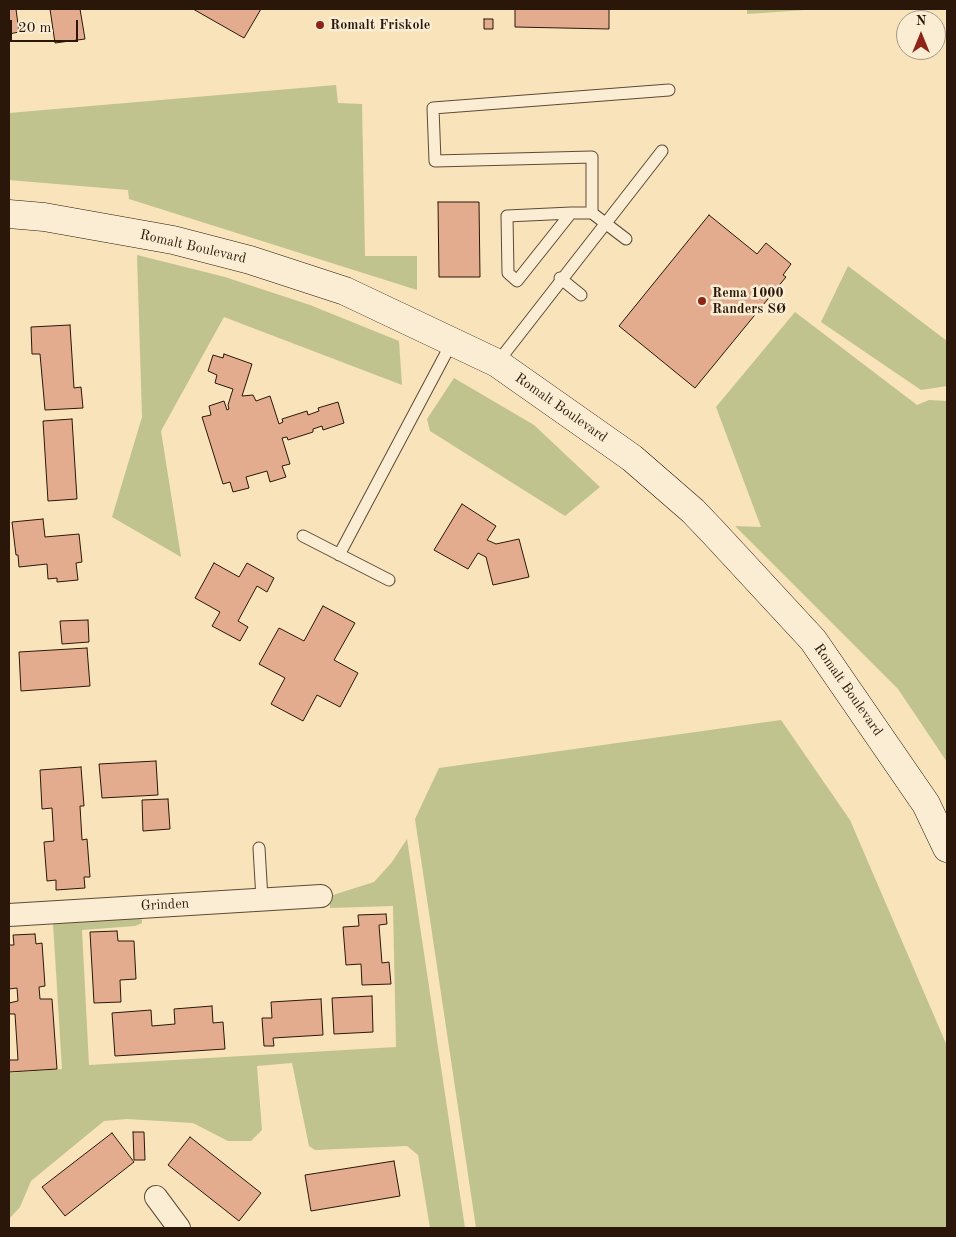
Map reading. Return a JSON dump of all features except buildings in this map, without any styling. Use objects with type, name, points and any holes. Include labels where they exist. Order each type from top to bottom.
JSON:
[{"type":"street","name":"Romalt Boulevard","points":[[9,214],[44,217],[174,240],[250,260],[345,291],[497,363],[632,458],[693,511],[727,547],[813,640],[926,804],[947,848]]},
{"type":"street","name":"Grinden","points":[[9,915],[321,896]]},
{"type":"street","points":[[156,1197],[179,1228]]},
{"type":"lane","points":[[592,213],[592,157],[435,161],[433,108],[668,90]]},
{"type":"lane","points":[[497,363],[560,278],[662,151]]},
{"type":"lane","points":[[571,213],[517,281],[508,273],[507,216],[571,213],[592,213],[626,238]]},
{"type":"lane","points":[[560,278],[581,295]]},
{"type":"lane","points":[[340,555],[452,342]]},
{"type":"lane","points":[[303,536],[389,580]]},
{"type":"lane","points":[[260,848],[262,899]]},
{"type":"green space","points":[[747,9],[819,9],[747,14]]},
{"type":"green space","points":[[336,85],[338,103],[362,104],[365,256],[417,256],[417,290],[129,199],[128,190],[9,180],[9,113]]},
{"type":"green space","points":[[137,255],[225,277],[310,305],[399,341],[402,385],[224,317],[161,431],[181,557],[112,517],[142,417]]},
{"type":"green space","points":[[848,266],[947,341],[947,386],[921,390],[821,322]]},
{"type":"green space","points":[[795,312],[917,405],[929,400],[947,401],[947,762],[898,689],[735,526],[761,527],[716,407]]},
{"type":"green space","points":[[454,378],[534,425],[600,487],[565,516],[430,431],[427,419]]},
{"type":"green space","points":[[781,720],[850,820],[947,1046],[947,1228],[476,1228],[415,819],[439,768]]},
{"type":"green space","points":[[407,839],[465,1228],[430,1228],[418,1155],[407,1146],[315,1150],[309,1146],[292,1063],[257,1066],[262,1130],[251,1141],[228,1141],[193,1123],[127,1119],[104,1121],[31,1181],[20,1207],[9,1219],[9,1073],[62,1069],[53,923],[138,917],[142,920],[142,923],[135,926],[82,930],[89,1065],[396,1047],[393,906],[330,908],[330,896],[374,882],[392,862]]},
{"type":"place","name":"Romalt Friskole","points":[[320,25]]},
{"type":"place","name":"Rema 1000 Randers SØ","points":[[702,301]]}]
